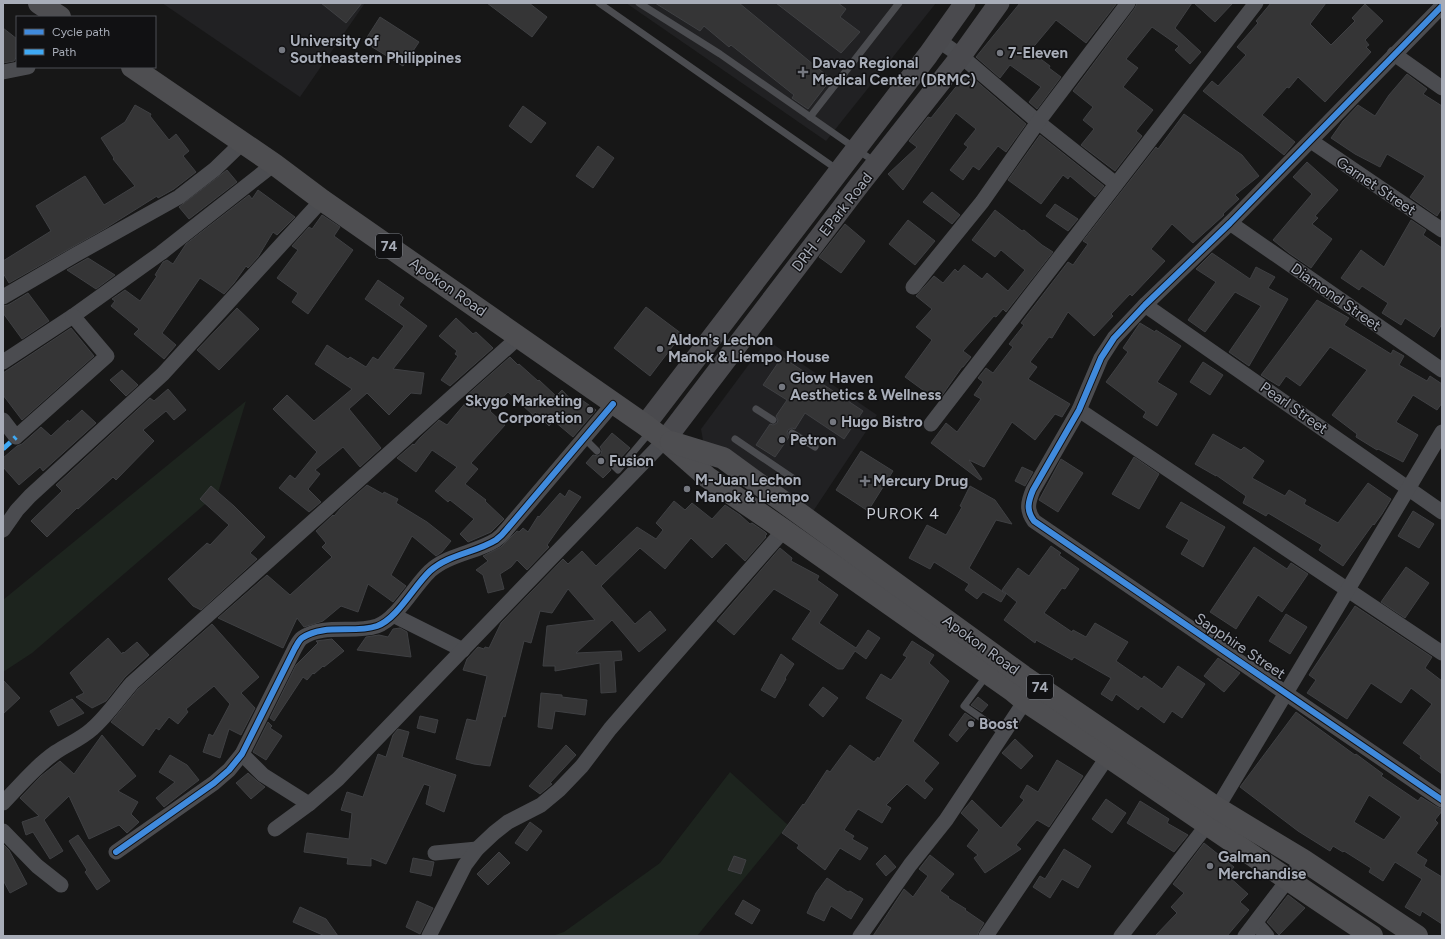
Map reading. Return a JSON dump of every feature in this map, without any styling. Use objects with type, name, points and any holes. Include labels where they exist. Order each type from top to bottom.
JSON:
[{"type":"highway","points":[[39,3],[58,16]]},
{"type":"highway","name":"Apokon Road","points":[[133,68],[274,164],[322,200],[654,432],[707,477],[784,530],[994,666],[1212,816],[1287,880],[1372,936]]},
{"type":"highway","name":"Apokon Road","points":[[654,432],[723,458],[994,666],[1025,701],[1108,756],[1212,816],[1303,860],[1417,936]]},
{"type":"main road","name":"DRH - EPark Road","points":[[654,432],[839,171],[966,3]]},
{"type":"main road","name":"DRH - EPark Road","points":[[654,432],[877,163],[961,56],[999,3]]},
{"type":"street","points":[[913,287],[982,202],[1038,122],[1128,3]]},
{"type":"street","points":[[931,424],[1256,3]]},
{"type":"street","points":[[1442,6],[1230,223],[1145,305],[1114,338],[1101,358],[1079,410],[1442,653]]},
{"type":"street","points":[[938,40],[961,56],[1038,122],[1116,184]]},
{"type":"street","points":[[1394,54],[1442,88]]},
{"type":"street","points":[[3,72],[23,68]]},
{"type":"street","name":"Garnet Street","points":[[1311,141],[1442,230]]},
{"type":"street","points":[[3,298],[75,254],[179,197],[215,169],[242,143]]},
{"type":"street","points":[[3,362],[73,316],[161,253],[274,164]]},
{"type":"street","points":[[3,530],[17,510],[30,496],[163,374],[322,200]]},
{"type":"street","name":"Diamond Street","points":[[1230,223],[1442,370]]},
{"type":"street","name":"Pearl Street","points":[[1145,305],[1442,512]]},
{"type":"street","points":[[3,420],[16,437],[107,356],[73,316]]},
{"type":"street","points":[[3,803],[45,760],[57,751],[72,744],[92,729],[106,715],[132,683],[519,337]]},
{"type":"street","points":[[116,852],[214,783],[229,770],[242,754],[294,648],[302,639],[322,631],[368,628],[378,626],[386,622],[429,572],[450,558],[486,545],[497,539],[614,404]]},
{"type":"street","name":"Sapphire Street","points":[[1079,410],[1034,490],[1028,504],[1028,510],[1034,521],[1442,800]]},
{"type":"street","points":[[275,829],[309,804],[338,779],[463,650],[654,432]]},
{"type":"street","points":[[1121,936],[1212,816],[1442,432]]},
{"type":"street","points":[[429,936],[465,865],[477,849],[508,822],[541,805],[559,790],[582,766],[610,729],[784,530]]},
{"type":"street","points":[[393,615],[463,650]]},
{"type":"street","points":[[860,936],[910,865],[946,820],[1025,701]]},
{"type":"street","points":[[242,754],[263,775],[309,804]]},
{"type":"street","points":[[986,936],[1108,756]]},
{"type":"street","points":[[3,831],[37,866],[61,885]]},
{"type":"street","points":[[435,853],[477,849]]},
{"type":"street","points":[[1245,936],[1303,860]]},
{"type":"street","points":[[1256,923],[1267,936]]},
{"type":"lane","points":[[599,3],[839,171]]},
{"type":"lane","points":[[639,3],[720,54],[877,163]]},
{"type":"lane","points":[[810,117],[899,3]]},
{"type":"lane","points":[[756,409],[773,420]]},
{"type":"lane","points":[[614,466],[618,470],[654,432]]},
{"type":"lane","points":[[792,432],[815,447]]},
{"type":"lane","points":[[584,438],[597,451]]},
{"type":"lane","points":[[735,439],[794,479]]},
{"type":"lane","points":[[994,666],[964,706],[1003,733]]},
{"type":"shaded area","name":"University of Southeastern Philippines","points":[[162,3],[365,3],[300,97]]},
{"type":"shaded area","name":"Davao Regional Medical Center (DRMC)","points":[[626,3],[936,3],[826,141]]},
{"type":"shaded area","name":"Petron","points":[[767,340],[877,415],[806,522],[705,452],[701,429]]},
{"type":"shaded area","points":[[246,401],[218,493],[32,653],[3,672],[3,600]]},
{"type":"shaded area","points":[[730,772],[788,825],[697,936],[552,936],[564,932],[660,863]]},
{"type":"building","points":[[321,3],[362,3],[346,23]]},
{"type":"building","points":[[487,3],[529,3],[547,17],[532,37]]},
{"type":"building","points":[[655,3],[739,3],[831,79],[808,109],[792,98],[794,95],[731,45],[729,47],[704,26],[700,31]]},
{"type":"building","points":[[776,3],[838,3],[846,9],[840,17],[860,32],[841,53]]},
{"type":"building","points":[[1020,3],[1117,3],[1086,43],[1056,20],[1030,51],[1050,66],[1049,68],[1061,77],[1037,109],[1029,102],[1041,87],[1010,65],[1000,78],[976,57]]},
{"type":"building","points":[[1137,3],[1192,3],[1175,28],[1201,52],[1190,64],[1175,50],[1179,46],[1152,27],[1126,59],[1138,68],[1123,87],[1153,110],[1136,131],[1142,136],[1115,171],[1081,145],[1094,129],[1083,120],[1093,107],[1073,91],[1135,8]]},
{"type":"building","points":[[1194,3],[1233,3],[1215,22]]},
{"type":"building","points":[[1271,3],[1326,3],[1310,24],[1331,45],[1355,21],[1352,18],[1365,4],[1383,21],[1365,40],[1369,45],[1366,47],[1371,52],[1325,102],[1298,77],[1262,115],[1295,142],[1284,155],[1203,91],[1212,81],[1218,86],[1246,55],[1237,47],[1258,23],[1256,21]]},
{"type":"building","points":[[380,17],[419,42],[403,66],[364,42]]},
{"type":"building","points":[[3,28],[16,38],[16,58],[14,61],[3,63]]},
{"type":"building","points":[[967,73],[1026,124],[1006,152],[998,146],[979,170],[973,166],[963,180],[950,170],[968,147],[964,144],[976,129],[956,113],[903,190],[888,174],[917,147],[909,141],[928,117],[931,118]]},
{"type":"building","points":[[1407,74],[1427,89],[1423,94],[1442,106],[1442,208],[1437,216],[1410,197],[1425,176],[1387,154],[1380,167],[1355,154],[1331,138],[1343,121],[1358,105],[1375,116],[1389,95]]},
{"type":"building","points":[[135,105],[151,114],[150,116],[169,140],[176,134],[189,151],[183,156],[196,172],[174,189],[158,198],[157,196],[106,228],[9,283],[3,273],[3,261],[51,231],[36,206],[85,176],[104,205],[135,186],[113,159],[114,158],[101,138],[125,122]]},
{"type":"building","points":[[523,106],[546,123],[531,143],[509,126]]},
{"type":"building","points":[[1184,114],[1242,155],[1259,176],[1235,195],[1239,199],[1193,243],[1172,224],[1151,249],[1165,261],[1132,296],[1130,294],[1111,314],[1113,316],[1094,336],[1068,312],[1052,338],[1049,337],[1030,362],[1037,367],[1028,379],[1070,404],[1062,417],[1055,414],[1035,440],[1012,422],[984,467],[969,460],[982,479],[980,480],[931,443],[946,423],[957,432],[981,399],[974,395],[983,382],[978,378],[986,368],[993,373],[1013,347],[1009,344],[1024,325],[1021,323],[1068,262],[1073,265],[1088,244],[1083,241],[1156,147],[1158,149]]},
{"type":"building","points":[[1040,135],[1104,186],[1095,197],[1070,176],[1068,179],[1063,175],[1041,204],[1008,180]]},
{"type":"building","points":[[598,146],[614,158],[593,188],[576,176]]},
{"type":"building","points":[[1307,162],[1338,190],[1315,216],[1318,218],[1312,224],[1332,239],[1311,268],[1273,240],[1312,194],[1293,177]]},
{"type":"building","points":[[227,170],[237,182],[189,219],[179,207]]},
{"type":"building","points":[[258,190],[295,217],[277,235],[273,232],[258,257],[248,268],[246,266],[224,294],[200,278],[162,333],[176,345],[164,359],[134,334],[139,329],[111,306],[115,301],[112,299],[125,290],[140,301],[157,276],[155,275],[163,262],[167,260],[173,264],[186,244],[249,195],[252,199]]},
{"type":"building","points":[[932,192],[960,215],[952,224],[923,202]]},
{"type":"building","points":[[1055,204],[1078,219],[1068,231],[1046,216]]},
{"type":"building","points":[[995,210],[1053,252],[1006,312],[1003,309],[996,317],[994,316],[963,351],[971,357],[962,367],[938,401],[905,377],[932,340],[916,327],[932,309],[916,296],[934,276],[943,283],[955,269],[958,272],[964,265],[982,279],[987,273],[1008,291],[1025,270],[1001,250],[995,257],[972,240]]},
{"type":"building","points":[[322,215],[340,227],[334,236],[353,250],[308,314],[292,302],[298,293],[277,278],[298,250],[292,246],[309,227],[312,229]]},
{"type":"building","points":[[908,220],[935,241],[915,265],[889,244]]},
{"type":"building","points":[[1411,220],[1426,230],[1423,235],[1442,248],[1442,324],[1434,337],[1405,318],[1401,325],[1382,313],[1388,303],[1362,286],[1359,290],[1341,278],[1361,250],[1384,267]]},
{"type":"building","points":[[845,224],[865,241],[841,273],[819,257]]},
{"type":"building","points":[[1212,253],[1250,279],[1256,267],[1275,277],[1268,288],[1288,299],[1249,366],[1229,352],[1261,306],[1235,292],[1205,332],[1188,320],[1216,282],[1196,269]]},
{"type":"building","points":[[88,258],[115,275],[96,289],[67,270]]},
{"type":"building","points":[[378,280],[404,298],[399,305],[427,326],[393,369],[424,373],[421,394],[411,393],[389,415],[367,393],[349,409],[381,448],[360,467],[343,447],[315,470],[320,474],[308,489],[321,502],[309,512],[279,488],[290,475],[295,479],[317,452],[273,409],[287,395],[314,421],[352,389],[315,364],[327,345],[348,359],[350,357],[366,367],[373,357],[378,360],[404,326],[365,299]]},
{"type":"building","points":[[28,293],[49,321],[22,339],[3,313],[3,306],[8,305]]},
{"type":"building","points":[[1317,300],[1349,318],[1344,325],[1391,354],[1393,350],[1404,356],[1399,365],[1427,381],[1430,376],[1442,384],[1442,403],[1437,410],[1413,395],[1396,422],[1418,435],[1403,462],[1378,449],[1377,450],[1356,437],[1357,434],[1332,415],[1367,370],[1330,347],[1300,386],[1286,376],[1279,386],[1261,375]]},
{"type":"building","points":[[646,307],[682,334],[650,376],[614,348]]},
{"type":"building","points":[[237,308],[259,329],[219,370],[197,350]]},
{"type":"building","points":[[456,318],[473,334],[476,332],[493,348],[450,386],[441,380],[458,356],[455,354],[457,351],[439,336]]},
{"type":"building","points":[[1140,323],[1155,332],[1156,330],[1181,346],[1157,382],[1177,394],[1157,426],[1143,417],[1146,412],[1106,382],[1128,352],[1123,348]]},
{"type":"building","points":[[71,328],[94,356],[22,420],[3,395],[3,373]]},
{"type":"building","points":[[510,357],[538,381],[539,380],[556,396],[562,390],[575,404],[579,398],[596,410],[573,437],[554,421],[549,426],[535,412],[533,415],[508,392],[490,411],[505,425],[471,463],[478,469],[465,484],[486,500],[485,501],[504,519],[491,532],[468,542],[460,534],[474,519],[450,500],[448,502],[435,491],[457,467],[432,450],[416,472],[397,458],[413,444],[414,445],[439,420],[447,425],[468,400],[465,397]]},
{"type":"building","points":[[782,357],[863,411],[844,439],[805,413],[795,429],[792,428],[788,430],[787,433],[789,437],[775,457],[756,445],[770,424],[773,425],[777,423],[778,420],[776,416],[787,400],[763,385]]},
{"type":"building","points":[[1203,362],[1223,375],[1210,395],[1190,382]]},
{"type":"building","points":[[122,370],[138,385],[126,396],[110,380]]},
{"type":"building","points":[[168,389],[186,410],[174,420],[166,411],[143,430],[154,441],[116,480],[113,477],[78,509],[77,508],[47,537],[31,521],[62,491],[56,485],[150,398],[154,401]]},
{"type":"building","points":[[82,410],[96,423],[43,471],[40,467],[19,485],[3,467],[3,458],[41,427],[51,436],[68,420],[69,422]]},
{"type":"building","points":[[612,433],[630,448],[617,462],[613,461],[610,463],[609,467],[611,470],[603,478],[586,463],[593,455],[598,456],[601,454],[602,450],[600,447]]},
{"type":"building","points":[[1213,434],[1241,450],[1244,447],[1264,461],[1252,478],[1285,496],[1289,490],[1306,500],[1304,504],[1338,523],[1368,483],[1391,499],[1382,514],[1374,525],[1373,524],[1343,566],[1319,550],[1322,545],[1268,513],[1266,516],[1243,503],[1246,496],[1216,475],[1195,464]]},
{"type":"building","name":"Mercury Drug","points":[[861,451],[893,471],[868,511],[836,490]]},
{"type":"building","points":[[1134,457],[1159,474],[1139,509],[1112,494]]},
{"type":"building","points":[[1061,459],[1083,473],[1058,512],[1039,500]]},
{"type":"building","points":[[1022,467],[1033,472],[1025,486],[1015,481]]},
{"type":"building","points":[[367,485],[383,494],[384,492],[398,499],[396,503],[427,522],[451,541],[442,552],[436,556],[412,536],[391,575],[406,586],[393,602],[368,584],[358,612],[341,606],[323,621],[304,627],[297,618],[283,648],[218,618],[267,575],[290,595],[332,557],[322,547],[326,543],[316,531]]},
{"type":"building","points":[[211,486],[234,506],[265,537],[250,553],[257,559],[201,610],[193,606],[168,579],[207,543],[210,545],[229,525],[200,499]]},
{"type":"building","points":[[970,486],[995,500],[1012,524],[996,520],[969,568],[1006,594],[1001,602],[983,592],[977,599],[965,590],[969,584],[934,562],[930,569],[909,558],[927,525],[946,535],[962,507],[960,506]]},
{"type":"building","points":[[569,490],[581,497],[547,545],[549,547],[527,570],[517,560],[511,567],[500,574],[504,589],[488,593],[483,575],[476,570],[488,561],[483,556],[501,547],[517,531],[519,532],[523,528],[528,532],[538,516],[539,517],[560,493],[565,497]]},
{"type":"building","points":[[674,501],[685,510],[692,503],[712,519],[725,505],[750,524],[752,523],[765,532],[767,534],[765,536],[766,537],[745,561],[726,543],[712,558],[691,538],[665,569],[640,548],[601,586],[635,624],[650,611],[666,630],[639,652],[612,620],[576,653],[621,651],[622,660],[614,661],[616,692],[601,693],[600,663],[555,671],[555,666],[543,666],[547,626],[595,620],[568,589],[552,613],[540,611],[531,643],[524,641],[505,717],[503,716],[490,766],[474,764],[456,759],[467,719],[476,721],[487,676],[463,670],[467,659],[478,647],[484,649],[485,647],[489,648],[501,623],[563,559],[568,564],[582,551],[596,566],[637,527],[656,539],[663,530],[656,523]]},
{"type":"building","points":[[1181,502],[1225,527],[1203,567],[1181,554],[1189,540],[1166,527]]},
{"type":"building","points":[[1413,511],[1434,524],[1419,548],[1398,536]]},
{"type":"building","points":[[1051,546],[1061,553],[1059,555],[1079,569],[1065,589],[1062,588],[1044,613],[1072,632],[1073,630],[1086,637],[1095,623],[1128,642],[1116,661],[1142,679],[1144,676],[1162,689],[1178,666],[1205,684],[1182,718],[1172,711],[1164,723],[1141,706],[1138,710],[1116,694],[1112,701],[1101,694],[1111,678],[1074,657],[1072,660],[1036,640],[1035,643],[1004,620],[1017,602],[1002,590],[1018,568],[1029,576]]},
{"type":"building","points":[[1254,547],[1287,569],[1291,563],[1308,574],[1282,612],[1258,595],[1236,629],[1210,612]]},
{"type":"building","points":[[780,548],[792,558],[791,561],[819,576],[817,580],[838,595],[819,623],[856,648],[868,630],[880,638],[866,659],[855,651],[843,669],[838,669],[792,639],[811,611],[774,589],[734,635],[717,621]]},
{"type":"building","points":[[1406,567],[1429,583],[1405,618],[1381,602]]},
{"type":"building","points":[[1355,606],[1432,657],[1425,668],[1442,681],[1442,774],[1403,743],[1432,704],[1411,688],[1401,703],[1371,683],[1347,719],[1307,693],[1316,680],[1309,675]]},
{"type":"building","points":[[1286,614],[1307,627],[1290,654],[1269,641]]},
{"type":"building","points":[[212,624],[259,677],[241,693],[255,708],[241,735],[229,729],[220,758],[203,752],[209,734],[213,736],[230,704],[214,686],[186,709],[188,712],[178,724],[169,717],[159,730],[156,728],[143,746],[111,722],[138,689]]},
{"type":"building","points":[[400,628],[407,632],[411,657],[357,650],[366,637],[379,635],[388,637],[393,629]]},
{"type":"building","points":[[108,638],[122,654],[137,642],[149,655],[125,677],[106,701],[92,708],[76,697],[84,693],[70,673]]},
{"type":"building","points":[[332,639],[344,651],[324,667],[323,666],[314,674],[313,673],[307,680],[303,677],[274,721],[270,718],[296,665],[318,643],[316,641]]},
{"type":"building","points":[[912,641],[934,655],[929,663],[949,681],[913,741],[939,763],[924,781],[933,789],[925,799],[907,784],[886,805],[891,808],[882,823],[858,809],[844,830],[854,836],[852,839],[868,848],[860,860],[840,848],[825,870],[797,848],[799,845],[782,833],[803,804],[804,805],[827,770],[830,772],[850,745],[874,762],[878,757],[879,759],[903,720],[866,698],[881,674],[891,680],[907,657],[903,655]]},
{"type":"building","points":[[781,654],[794,664],[775,698],[761,690]]},
{"type":"building","points":[[1218,658],[1240,673],[1224,692],[1204,676]]},
{"type":"building","points":[[3,680],[20,698],[3,714]]},
{"type":"building","points":[[823,687],[838,698],[823,717],[809,705]]},
{"type":"building","points":[[541,693],[587,700],[585,715],[555,711],[552,729],[538,727]]},
{"type":"building","points":[[978,697],[988,705],[982,712],[971,705]]},
{"type":"building","points":[[72,699],[84,713],[58,726],[50,711]]},
{"type":"building","points":[[1296,712],[1383,774],[1381,776],[1418,801],[1421,797],[1442,809],[1435,820],[1438,823],[1416,853],[1427,860],[1424,866],[1442,877],[1442,924],[1422,911],[1420,916],[1405,907],[1422,879],[1395,862],[1383,881],[1369,872],[1371,868],[1344,851],[1343,852],[1333,846],[1330,851],[1298,831],[1240,787]],"holes":[[[1369,795],[1401,817],[1384,840],[1354,822]]]},
{"type":"building","points":[[965,713],[975,720],[957,742],[949,735]]},
{"type":"building","points":[[420,716],[438,720],[435,733],[417,728]]},
{"type":"building","points":[[268,722],[272,726],[270,728],[282,736],[266,760],[253,752]]},
{"type":"building","points":[[398,729],[409,732],[402,757],[456,775],[444,812],[426,804],[430,786],[424,784],[386,864],[371,858],[371,866],[347,864],[348,858],[304,852],[307,833],[349,839],[352,813],[341,810],[347,792],[363,797],[378,754],[386,757],[393,735]]},
{"type":"building","points":[[102,735],[136,776],[118,791],[138,802],[131,814],[139,822],[127,833],[119,825],[89,839],[69,796],[44,820],[63,851],[50,859],[33,832],[26,835],[22,822],[39,816],[20,798],[41,776],[60,761],[74,774]]},
{"type":"building","points":[[1015,739],[1033,756],[1021,769],[1002,753]]},
{"type":"building","points":[[566,745],[576,755],[550,783],[552,784],[540,794],[529,786]]},
{"type":"building","points":[[170,755],[187,765],[199,780],[164,807],[156,798],[175,782],[159,772]]},
{"type":"building","points":[[1057,760],[1083,776],[1076,787],[1049,827],[1037,820],[1016,845],[1021,849],[985,873],[974,858],[978,855],[967,846],[979,830],[961,813],[972,800],[1001,828],[1024,800],[1020,797],[1027,785],[1038,792]]},
{"type":"building","points":[[248,773],[265,787],[251,799],[236,783]]},
{"type":"building","points":[[1106,799],[1126,813],[1112,833],[1092,819]]},
{"type":"building","points":[[1140,801],[1169,819],[1167,823],[1188,835],[1174,852],[1127,823]]},
{"type":"building","points":[[530,822],[542,831],[527,851],[515,843]]},
{"type":"building","points":[[78,835],[110,881],[97,890],[85,872],[87,870],[69,841]]},
{"type":"building","points":[[1204,843],[1234,867],[1227,875],[1248,894],[1240,902],[1249,910],[1227,936],[1155,936],[1177,913],[1171,907],[1184,893],[1173,884]]},
{"type":"building","points":[[3,844],[9,850],[27,884],[10,893],[3,880]]},
{"type":"building","points":[[1064,849],[1091,866],[1078,888],[1062,879],[1050,898],[1033,887],[1040,876],[1045,879]]},
{"type":"building","points":[[499,852],[510,863],[488,885],[477,874]]},
{"type":"building","points":[[885,855],[896,867],[886,876],[876,864]]},
{"type":"building","points":[[930,855],[954,874],[940,891],[984,923],[977,936],[873,936],[904,889],[913,897],[928,876],[919,869]]},
{"type":"building","points":[[734,856],[746,860],[741,874],[728,870]]},
{"type":"building","points":[[413,858],[434,862],[431,876],[410,872]]},
{"type":"building","points":[[827,878],[848,892],[850,891],[863,899],[851,919],[831,906],[824,921],[807,913],[816,893]]},
{"type":"building","points":[[1288,895],[1305,908],[1279,935],[1267,922]]},
{"type":"building","points":[[743,900],[760,910],[752,924],[735,914]]},
{"type":"building","points":[[417,901],[433,908],[420,934],[406,927]]},
{"type":"building","points":[[300,907],[326,919],[338,936],[325,936],[293,922]]},
{"type":"marked path","points":[[3,449],[16,437]]},
{"type":"cycle path","points":[[1442,6],[1230,223],[1145,305],[1114,338],[1101,358],[1079,410],[1033,490],[1029,506],[1031,517],[1034,521],[1442,800]]},
{"type":"cycle path","points":[[116,852],[214,783],[229,770],[242,754],[295,648],[301,639],[320,631],[359,629],[377,626],[391,617],[405,602],[424,577],[437,565],[496,540],[505,532],[613,404]]},
{"type":"place","name":"University of Southeastern Philippines","points":[[282,50]]},
{"type":"place","name":"7-Eleven","points":[[1000,53]]},
{"type":"place","name":"Davao Regional Medical Center (DRMC)","points":[[803,72]]},
{"type":"place","name":"Aldon's Lechon Manok & Liempo House","points":[[660,349]]},
{"type":"place","name":"Glow Haven Aesthetics & Wellness","points":[[782,387]]},
{"type":"place","name":"Skygo Marketing Corporation","points":[[590,410]]},
{"type":"place","name":"Hugo Bistro","points":[[833,422]]},
{"type":"place","name":"Petron","points":[[782,440]]},
{"type":"place","name":"Fusion","points":[[601,461]]},
{"type":"place","name":"Mercury Drug","points":[[865,481]]},
{"type":"place","name":"M-Juan Lechon Manok & Liempo","points":[[687,489]]},
{"type":"place","name":"Boost","points":[[971,724]]},
{"type":"place","name":"Galman Merchandise","points":[[1210,866]]},
{"type":"district","name":"PUROK 4","points":[[903,513]]}]
